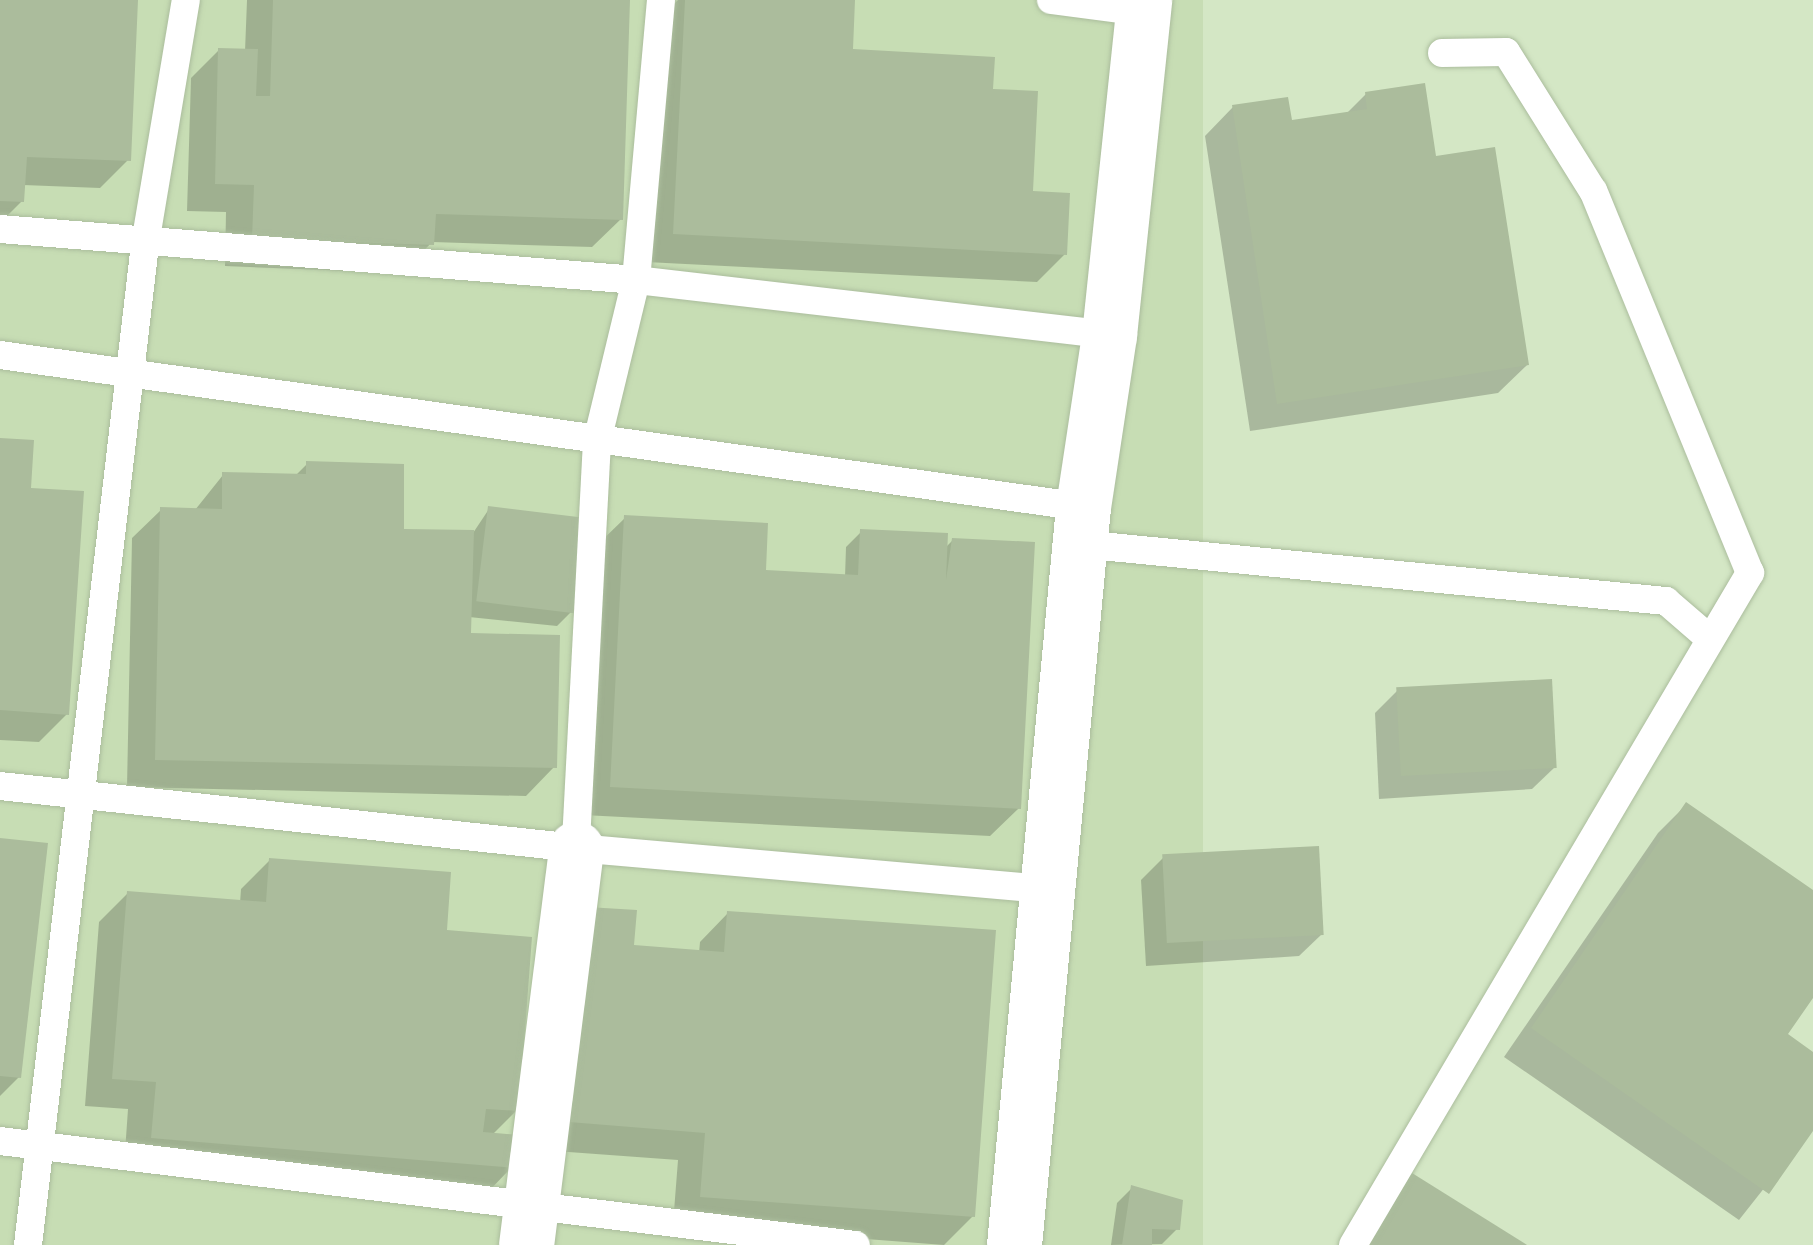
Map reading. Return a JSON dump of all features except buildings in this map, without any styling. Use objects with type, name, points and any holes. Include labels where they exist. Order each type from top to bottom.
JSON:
[{"type":"street","points":[[1014,1245],[1081,526],[1108,335],[1143,6]]},
{"type":"street","points":[[528,1225],[576,848]]},
{"type":"lane","points":[[28,1245],[133,375],[145,244],[186,0]]},
{"type":"lane","points":[[576,848],[598,441],[636,280],[661,0]]},
{"type":"lane","points":[[1051,0],[1143,6]]},
{"type":"lane","points":[[1353,1245],[1750,573],[1593,191],[1506,52],[1442,52]]},
{"type":"lane","points":[[0,229],[145,244],[636,280],[1108,335]]},
{"type":"lane","points":[[0,355],[598,441],[1081,526],[1666,601],[1710,639]]},
{"type":"lane","points":[[0,786],[576,848],[1047,889]]},
{"type":"lane","points":[[0,1140],[528,1225],[856,1245]]},
{"type":"shaded area","points":[[0,0],[1203,0],[1203,1245],[0,1245]]}]
